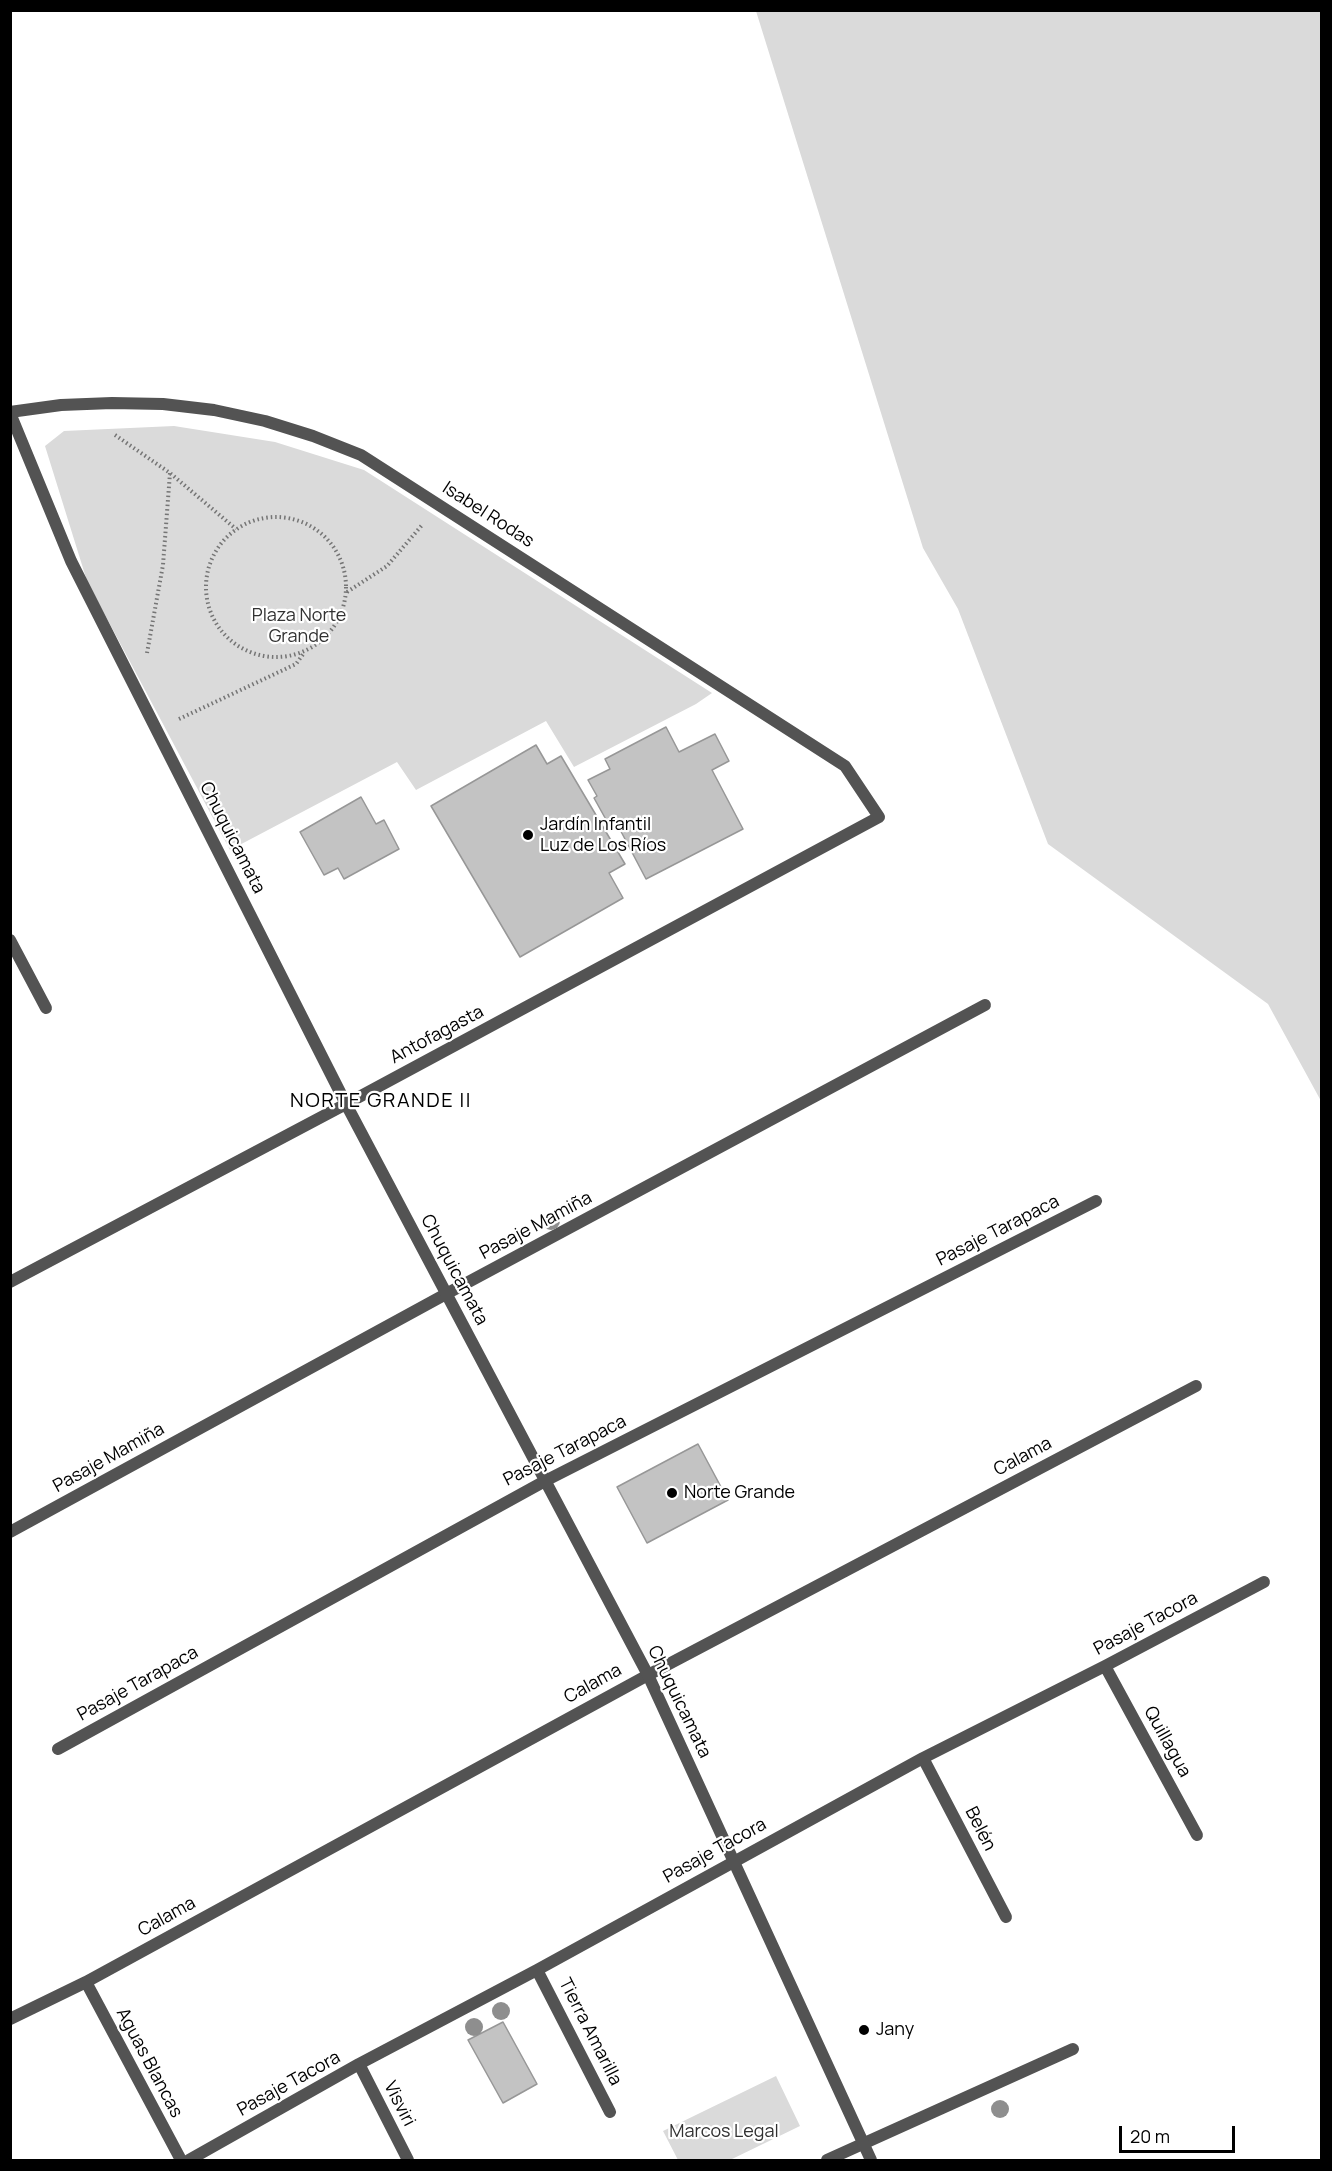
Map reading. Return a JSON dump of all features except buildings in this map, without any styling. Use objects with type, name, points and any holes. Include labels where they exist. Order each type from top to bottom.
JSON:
[{"type":"street","name":"Isabel Rodas","points":[[10,413],[61,405],[163,404],[224,412],[265,421],[313,436],[361,455],[844,766],[879,817]]},
{"type":"street","name":"Chuquicamata","points":[[10,413],[71,561],[346,1104],[648,1675],[871,2160]]},
{"type":"street","name":"Antofagasta","points":[[10,1282],[879,817]]},
{"type":"street","points":[[10,940],[46,1008]]},
{"type":"street","name":"Pasaje Mamiña","points":[[10,1532],[446,1294],[985,1005]]},
{"type":"street","name":"Pasaje Tarapaca","points":[[58,1749],[545,1481],[1096,1201]]},
{"type":"street","name":"Calama","points":[[10,2019],[86,1982],[648,1675],[1196,1386]]},
{"type":"street","name":"Pasaje Tacora","points":[[189,2160],[359,2064],[537,1970],[923,1758],[1264,1582]]},
{"type":"street","name":"Quillagua","points":[[1105,1666],[1197,1835]]},
{"type":"street","name":"Belén","points":[[923,1758],[1006,1917]]},
{"type":"street","name":"Tierra Amarilla","points":[[537,1970],[610,2112]]},
{"type":"street","name":"Aguas Blancas","points":[[86,1982],[181,2160]]},
{"type":"street","points":[[827,2160],[1073,2049]]},
{"type":"street","name":"Visviri","points":[[359,2064],[408,2160]]},
{"type":"path","points":[[115,435],[170,472],[236,529]]},
{"type":"path","points":[[146,662],[163,566],[170,472]]},
{"type":"path","points":[[346,592],[387,566],[437,504]]},
{"type":"path","points":[[170,723],[296,664],[305,652],[324,639],[339,621],[346,592],[346,575],[338,553],[323,534],[303,522],[280,516],[256,519],[236,529],[219,545],[208,565],[205,588],[209,611],[220,631],[237,647],[259,656],[282,658],[305,652]]},
{"type":"green space","points":[[756,11],[1321,11],[1321,1101],[1268,1004],[1048,844],[958,609],[923,548]]},
{"type":"green space","name":"Plaza Norte Grande","points":[[174,426],[275,442],[364,470],[712,693],[696,704],[574,767],[546,721],[416,790],[397,762],[230,850],[87,581],[45,446],[64,431]]},
{"type":"green space","name":"Marcos Legal","points":[[776,2076],[800,2126],[730,2160],[678,2160],[663,2131]]},
{"type":"place","name":"Jardín Infantil Luz de Los Ríos","points":[[528,835]]},
{"type":"place","name":"Norte Grande","points":[[672,1493]]},
{"type":"place","name":"Jany","points":[[864,2030]]},
{"type":"district","name":"NORTE GRANDE II","points":[[381,1101]]}]
